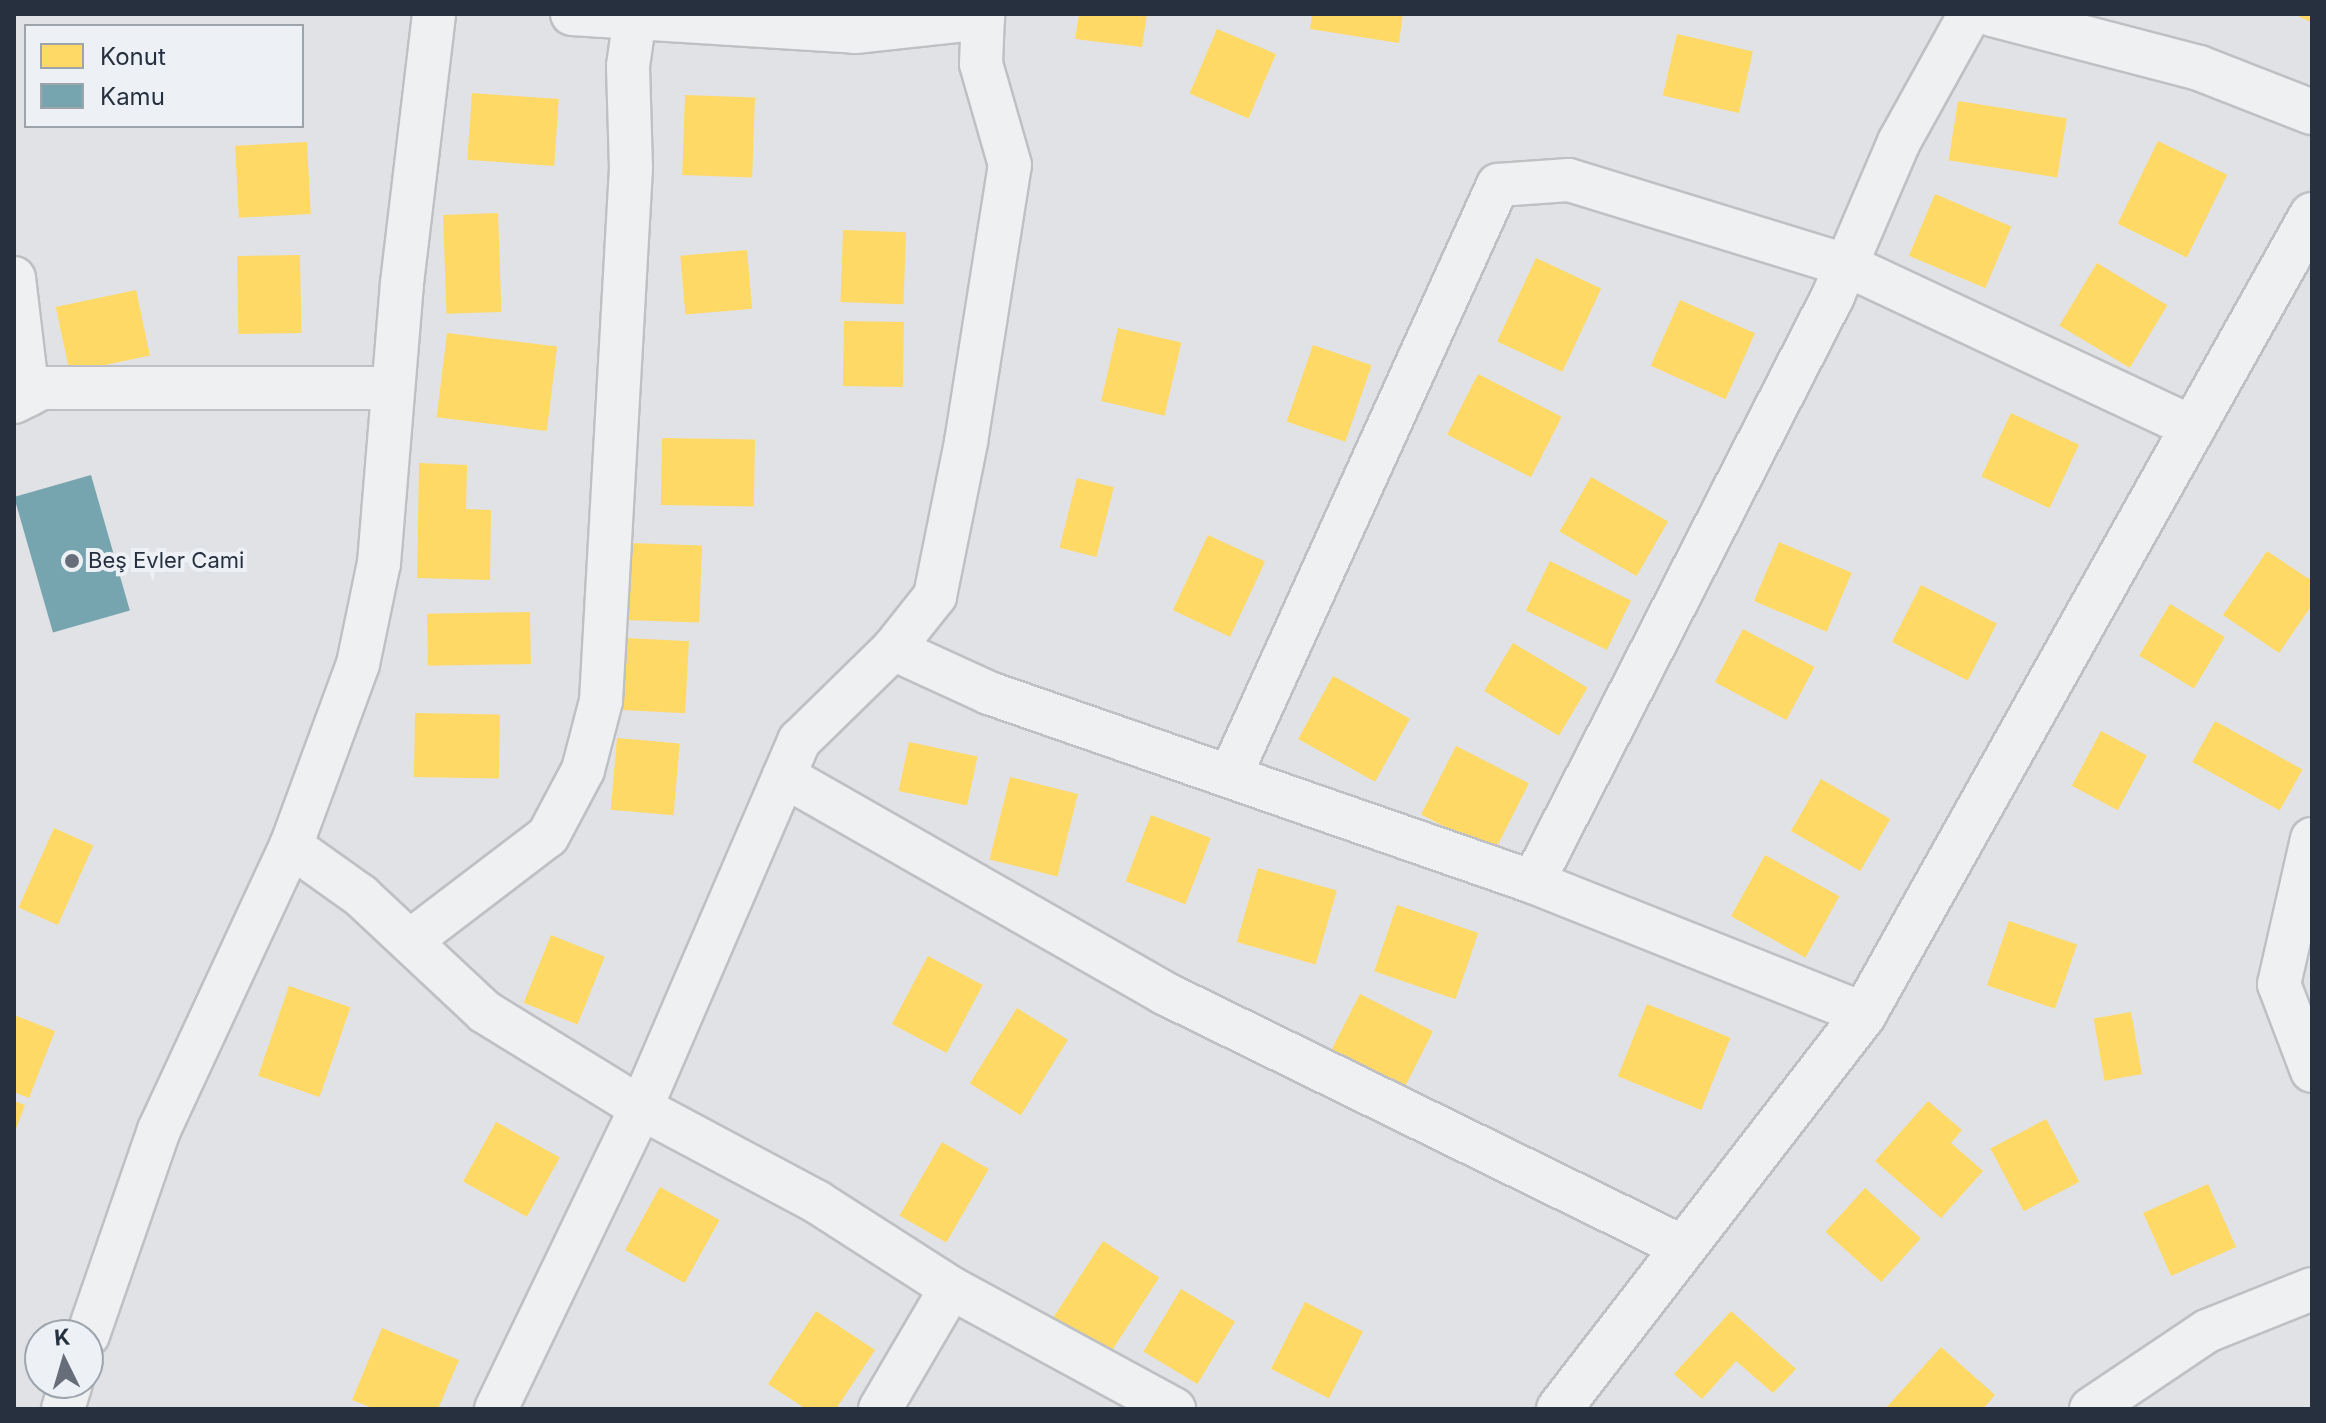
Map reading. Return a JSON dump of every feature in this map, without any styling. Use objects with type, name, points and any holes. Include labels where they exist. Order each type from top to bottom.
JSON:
[{"type":"street","points":[[94,1319],[159,1130],[291,846],[358,664],[379,563],[393,388],[434,14]]},
{"type":"street","points":[[496,1409],[641,1108],[799,741],[893,649],[935,596],[966,442],[1010,165],[981,64],[983,16],[855,32],[572,14]]},
{"type":"street","points":[[1533,882],[1846,265],[1899,142],[1970,14]]},
{"type":"street","points":[[1992,14],[2199,68],[2312,112]]},
{"type":"street","points":[[410,941],[548,836],[583,770],[601,701],[631,168],[628,66],[635,17]]},
{"type":"street","points":[[1230,776],[1498,185],[1569,180],[1846,265],[2194,428]]},
{"type":"street","points":[[1559,1409],[1864,1014],[2312,215]]},
{"type":"street","points":[[14,278],[21,399],[42,388],[393,388]]},
{"type":"street","points":[[893,649],[989,693],[1533,882],[1864,1014]]},
{"type":"street","points":[[784,776],[1164,993],[1683,1247]]},
{"type":"street","points":[[2312,839],[2279,984],[2312,1071]]},
{"type":"street","points":[[291,846],[361,896],[485,1012],[641,1108],[817,1202],[951,1288],[1174,1409]]},
{"type":"street","points":[[880,1409],[951,1288]]},
{"type":"street","points":[[2091,1409],[2207,1331],[2312,1289]]},
{"type":"building: Konut","points":[[1079,14],[1147,14],[1142,47],[1075,39]]},
{"type":"building: Konut","points":[[1312,14],[1403,14],[1399,43],[1310,29]]},
{"type":"building: Konut","points":[[2294,14],[2312,14],[2312,23]]},
{"type":"building: Konut","points":[[1217,29],[1276,54],[1249,118],[1190,93]]},
{"type":"building: Konut","points":[[1677,34],[1753,52],[1739,113],[1663,95]]},
{"type":"building: Konut","points":[[472,93],[559,99],[554,166],[467,160]]},
{"type":"building: Konut","points":[[685,95],[755,97],[752,177],[682,175]]},
{"type":"building: Konut","points":[[1958,101],[2067,118],[2057,177],[1949,160]]},
{"type":"building: Konut","points":[[2158,141],[2227,175],[2187,257],[2118,224]]},
{"type":"building: Konut","points":[[307,142],[311,214],[239,218],[235,146]]},
{"type":"building: Konut","points":[[1935,194],[2011,226],[1985,288],[1909,256]]},
{"type":"building: Konut","points":[[498,213],[501,312],[446,314],[443,215]]},
{"type":"building: Konut","points":[[843,230],[906,232],[903,304],[840,302]]},
{"type":"building: Konut","points":[[747,250],[752,309],[685,315],[680,256]]},
{"type":"building: Konut","points":[[300,255],[301,333],[238,334],[237,256]]},
{"type":"building: Konut","points":[[1536,258],[1601,288],[1562,372],[1497,341]]},
{"type":"building: Konut","points":[[2097,263],[2167,305],[2130,368],[2059,326]]},
{"type":"building: Konut","points":[[136,290],[150,356],[70,373],[56,307]]},
{"type":"building: Konut","points":[[1680,300],[1755,333],[1726,399],[1651,366]]},
{"type":"building: Konut","points":[[844,321],[904,322],[903,387],[843,386]]},
{"type":"building: Konut","points":[[1118,328],[1181,343],[1164,416],[1101,401]]},
{"type":"building: Konut","points":[[447,333],[557,347],[547,431],[437,417]]},
{"type":"building: Konut","points":[[1313,345],[1372,365],[1345,442],[1287,422]]},
{"type":"building: Konut","points":[[1478,374],[1562,417],[1531,477],[1447,435]]},
{"type":"building: Konut","points":[[2011,413],[2079,445],[2049,508],[1981,476]]},
{"type":"building: Konut","points":[[662,438],[755,440],[754,507],[661,505]]},
{"type":"building: Konut","points":[[419,463],[467,465],[466,509],[491,510],[490,580],[417,578]]},
{"type":"building: Konut","points":[[1591,477],[1668,522],[1637,576],[1560,532]]},
{"type":"building: Konut","points":[[1077,478],[1114,487],[1096,557],[1060,548]]},
{"type":"building: Konut","points":[[1208,535],[1265,562],[1230,637],[1173,610]]},
{"type":"building: Konut","points":[[1779,542],[1852,573],[1827,632],[1754,601]]},
{"type":"building: Konut","points":[[629,543],[702,546],[699,623],[626,620]]},
{"type":"building: Konut","points":[[2267,551],[2312,581],[2312,605],[2279,653],[2223,615]]},
{"type":"building: Konut","points":[[1550,561],[1631,600],[1607,650],[1526,610]]},
{"type":"building: Konut","points":[[1921,585],[1997,624],[1968,681],[1892,642]]},
{"type":"building: Konut","points":[[2170,604],[2225,637],[2194,688],[2139,655]]},
{"type":"building: Konut","points":[[530,612],[531,664],[428,666],[427,614]]},
{"type":"building: Konut","points":[[1743,629],[1815,667],[1786,720],[1715,682]]},
{"type":"building: Konut","points":[[627,638],[689,641],[685,713],[623,710]]},
{"type":"building: Konut","points":[[1513,643],[1588,688],[1559,736],[1484,691]]},
{"type":"building: Konut","points":[[1333,676],[1410,719],[1375,782],[1298,739]]},
{"type":"building: Konut","points":[[415,713],[500,714],[499,778],[414,777]]},
{"type":"building: Konut","points":[[2215,721],[2302,769],[2280,811],[2192,762]]},
{"type":"building: Konut","points":[[2101,731],[2147,755],[2118,810],[2072,786]]},
{"type":"building: Konut","points":[[617,738],[680,743],[673,815],[611,810]]},
{"type":"building: Konut","points":[[909,742],[977,757],[967,805],[899,791]]},
{"type":"building: Konut","points":[[1456,746],[1529,783],[1494,852],[1421,815]]},
{"type":"building: Konut","points":[[1010,777],[1078,794],[1057,876],[989,859]]},
{"type":"building: Konut","points":[[1821,779],[1890,819],[1860,871],[1791,831]]},
{"type":"building: Konut","points":[[1151,815],[1211,838],[1185,904],[1126,881]]},
{"type":"building: Konut","points":[[54,828],[93,845],[58,925],[19,907]]},
{"type":"building: Konut","points":[[1765,855],[1839,896],[1805,957],[1731,916]]},
{"type":"building: Konut","points":[[1258,868],[1337,891],[1316,965],[1237,942]]},
{"type":"building: Konut","points":[[1397,905],[1478,933],[1456,999],[1374,971]]},
{"type":"building: Konut","points":[[2009,921],[2077,944],[2055,1009],[1987,985]]},
{"type":"building: Konut","points":[[551,935],[605,957],[577,1024],[524,1003]]},
{"type":"building: Konut","points":[[928,956],[983,985],[947,1053],[892,1024]]},
{"type":"building: Konut","points":[[289,986],[350,1007],[320,1097],[258,1076]]},
{"type":"building: Konut","points":[[1360,994],[1433,1031],[1403,1091],[1330,1054]]},
{"type":"building: Konut","points":[[1647,1004],[1730,1038],[1701,1110],[1618,1076]]},
{"type":"building: Konut","points":[[1017,1008],[1068,1040],[1021,1115],[970,1083]]},
{"type":"building: Konut","points":[[2131,1012],[2142,1074],[2105,1081],[2094,1019]]},
{"type":"building: Konut","points":[[14,1015],[55,1031],[29,1098],[14,1092]]},
{"type":"building: Konut","points":[[14,1101],[25,1105],[14,1134]]},
{"type":"building: Konut","points":[[1928,1101],[1962,1130],[1951,1143],[1983,1171],[1941,1218],[1875,1161]]},
{"type":"building: Konut","points":[[2046,1119],[2079,1182],[2024,1211],[1990,1149]]},
{"type":"building: Konut","points":[[496,1122],[560,1157],[527,1217],[463,1181]]},
{"type":"building: Konut","points":[[942,1142],[989,1169],[946,1243],[900,1216]]},
{"type":"building: Konut","points":[[2208,1184],[2236,1247],[2171,1276],[2143,1213]]},
{"type":"building: Konut","points":[[660,1187],[719,1220],[685,1283],[625,1250]]},
{"type":"building: Konut","points":[[1865,1188],[1921,1238],[1881,1282],[1826,1232]]},
{"type":"building: Konut","points":[[1103,1241],[1159,1277],[1109,1355],[1053,1318]]},
{"type":"building: Konut","points":[[1181,1289],[1235,1321],[1197,1384],[1143,1352]]},
{"type":"building: Konut","points":[[1305,1302],[1363,1332],[1329,1398],[1271,1369]]},
{"type":"building: Konut","points":[[816,1311],[875,1350],[836,1409],[806,1409],[768,1384]]},
{"type":"building: Konut","points":[[1731,1311],[1796,1369],[1773,1393],[1736,1361],[1702,1399],[1674,1374]]},
{"type":"building: Konut","points":[[382,1328],[459,1360],[438,1409],[375,1409],[352,1400]]},
{"type":"building: Konut","points":[[1941,1347],[1995,1395],[1983,1409],[1885,1409]]},
{"type":"building: Kamu","name":"Beş Evler Cami","points":[[91,475],[130,611],[53,633],[14,497]]},
{"type":"place","name":"Beş Evler Cami","points":[[72,561]]}]
